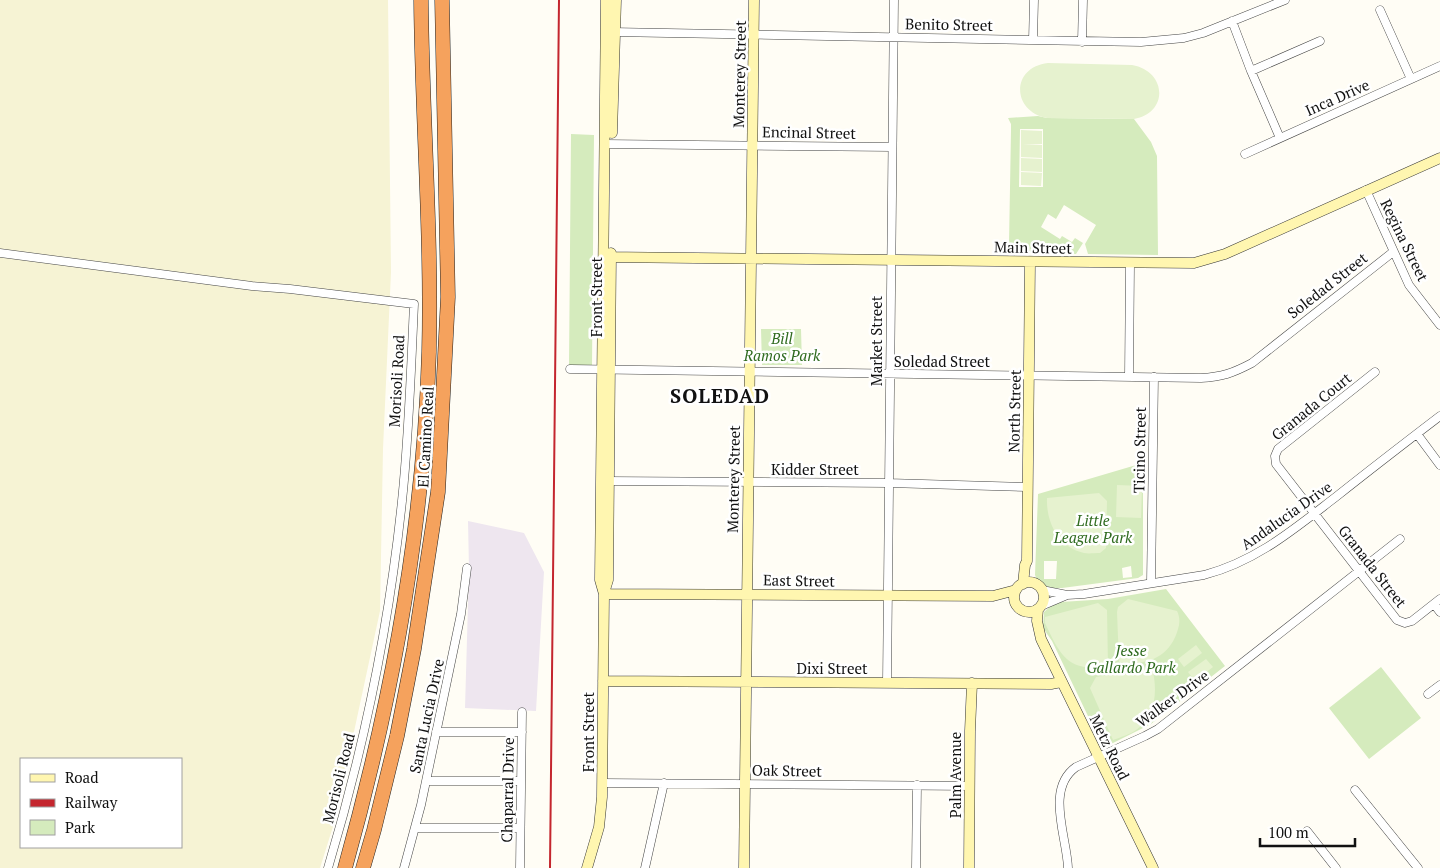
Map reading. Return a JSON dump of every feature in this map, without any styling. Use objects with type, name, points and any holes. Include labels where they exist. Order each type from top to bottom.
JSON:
[{"type":"highway","name":"El Camino Real","points":[[345,868],[374,757],[402,622],[422,462],[427,390],[430,297],[421,0]]},
{"type":"highway","name":"El Camino Real","points":[[363,868],[397,736],[414,649],[438,492],[448,296],[442,0]]},
{"type":"street","name":"Front Street","points":[[587,868],[599,827],[602,807],[604,594],[608,580],[605,481],[610,32],[606,0]]},
{"type":"street","name":"Front Street","points":[[610,32],[616,0]]},
{"type":"street","name":"Monterey Street","points":[[744,868],[754,0]]},
{"type":"street","name":"Market Street","points":[[887,682],[894,0]]},
{"type":"street","points":[[1033,40],[1034,0]]},
{"type":"street","points":[[1082,42],[1083,0]]},
{"type":"street","name":"Benito Street","points":[[610,32],[1141,42],[1184,38],[1203,33],[1285,0]]},
{"type":"street","points":[[1380,10],[1412,79]]},
{"type":"street","points":[[1232,21],[1280,138]]},
{"type":"street","points":[[1251,71],[1320,41]]},
{"type":"street","name":"Inca Drive","points":[[1245,154],[1440,66]]},
{"type":"street","name":"Encinal Street","points":[[609,144],[892,147]]},
{"type":"street","name":"Main Street","points":[[607,257],[1194,264],[1210,260],[1440,158]]},
{"type":"street","name":"Regina Street","points":[[1366,190],[1409,285],[1439,322]]},
{"type":"street","name":"Soledad Street","points":[[570,370],[890,375],[1129,376],[1154,378],[1220,377],[1234,373],[1252,362],[1393,252]]},
{"type":"street","name":"Morisoli Road","points":[[0,253],[252,286],[414,304],[410,398],[402,500],[392,584],[363,741],[347,805],[328,868]]},
{"type":"street","name":"North Street","points":[[1024,586],[1025,565],[1027,561],[1030,262]]},
{"type":"street","points":[[1129,376],[1130,264]]},
{"type":"street","name":"Granada Court","points":[[1315,513],[1276,464],[1275,456],[1278,449],[1375,372]]},
{"type":"street","name":"Ticino Street","points":[[1151,583],[1154,378]]},
{"type":"street","name":"Andalucia Drive","points":[[1042,590],[1067,595],[1084,594],[1204,575],[1240,563],[1271,546],[1440,416]]},
{"type":"street","points":[[1416,434],[1440,465]]},
{"type":"street","name":"Kidder Street","points":[[605,481],[888,483],[1028,487]]},
{"type":"street","name":"Granada Street","points":[[1315,513],[1398,620],[1405,623],[1412,621],[1437,602]]},
{"type":"street","name":"Walker Drive","points":[[1068,868],[1060,814],[1061,787],[1071,770],[1158,729],[1400,539]]},
{"type":"street","name":"Santa Lucia Drive","points":[[404,868],[426,781],[461,614],[467,568]]},
{"type":"street","points":[[1024,586],[1042,590],[1044,598],[1040,607],[1031,612],[1018,606],[1014,597],[1024,586]]},
{"type":"street","name":"East Street","points":[[604,594],[887,597],[993,596],[1024,586]]},
{"type":"street","name":"Andalucia Drive","points":[[1040,607],[1067,595]]},
{"type":"street","name":"East Street","points":[[993,596],[1018,606]]},
{"type":"street","points":[[1437,602],[1440,612]]},
{"type":"street","name":"Metz Road","points":[[1018,606],[1041,639]]},
{"type":"street","name":"Metz Road","points":[[1040,607],[1036,621],[1041,639],[1153,868]]},
{"type":"street","name":"Dixi Street","points":[[603,681],[1051,684],[1061,682]]},
{"type":"street","name":"Palm Avenue","points":[[970,868],[972,683]]},
{"type":"street","points":[[1428,694],[1440,685]]},
{"type":"street","name":"Chaparral Drive","points":[[520,868],[522,712]]},
{"type":"street","points":[[436,732],[522,732]]},
{"type":"street","points":[[426,781],[521,780]]},
{"type":"street","name":"Oak Street","points":[[602,783],[970,786]]},
{"type":"street","points":[[646,868],[664,783]]},
{"type":"street","points":[[916,868],[917,786]]},
{"type":"street","points":[[1355,790],[1418,868]]},
{"type":"street","points":[[415,828],[520,828]]},
{"type":"street","points":[[1307,831],[1336,868]]},
{"type":"shaded area","points":[[0,0],[388,0],[391,272],[383,449],[380,611],[335,820],[320,868],[0,868]]},
{"type":"shaded area","points":[[468,521],[524,533],[544,572],[536,711],[465,708],[469,569]]},
{"type":"green space","points":[[1048,63],[1132,65],[1144,69],[1152,75],[1157,83],[1158,101],[1153,109],[1145,115],[1134,119],[1047,118],[1035,114],[1022,99],[1020,89],[1022,80],[1027,72],[1036,66]]},
{"type":"green space","points":[[1038,116],[1047,118],[1134,119],[1151,142],[1157,156],[1158,255],[1088,254],[1085,244],[1096,225],[1064,205],[1056,219],[1048,214],[1041,227],[1060,239],[1062,236],[1072,242],[1075,238],[1083,243],[1076,254],[1019,253],[1009,244],[1011,124],[1008,118]],"holes":[[[1020,129],[1043,129],[1043,187],[1019,187]]]},
{"type":"green space","points":[[1021,130],[1042,131],[1042,144],[1023,144],[1042,145],[1042,158],[1021,157]]},
{"type":"green space","points":[[571,134],[594,135],[592,366],[569,366]]},
{"type":"green space","points":[[1021,158],[1042,159],[1042,172],[1021,171]]},
{"type":"green space","points":[[1021,172],[1042,173],[1041,186],[1021,185]]},
{"type":"green space","name":"Bill Ramos Park","points":[[761,329],[801,329],[802,365],[762,365]]},
{"type":"green space","name":"Little League Park","points":[[1143,463],[1143,575],[1138,578],[1062,588],[1052,588],[1037,580],[1035,575],[1038,494]],"holes":[[[1044,561],[1057,561],[1056,579],[1044,579]],[[1131,566],[1132,577],[1123,578],[1122,568]]]},
{"type":"green space","points":[[1117,485],[1142,486],[1141,518],[1116,517]]},
{"type":"green space","points":[[1099,493],[1107,501],[1106,548],[1100,553],[1084,553],[1075,550],[1067,545],[1055,532],[1049,516],[1047,498]]},
{"type":"green space","name":"Jesse Gallardo Park","points":[[1166,589],[1225,666],[1151,724],[1109,745],[1105,745],[1099,739],[1052,641],[1043,628],[1044,612],[1052,605],[1061,602],[1108,599]]},
{"type":"green space","points":[[1128,599],[1177,611],[1179,622],[1174,639],[1169,647],[1156,658],[1138,663],[1119,662],[1117,612],[1118,607]]},
{"type":"green space","points":[[1098,603],[1107,610],[1108,666],[1083,667],[1074,664],[1061,653],[1045,623],[1045,617]]},
{"type":"green space","points":[[1196,645],[1202,653],[1184,667],[1178,659]]},
{"type":"green space","points":[[1206,659],[1213,667],[1195,681],[1188,672]]},
{"type":"green space","points":[[1381,667],[1421,718],[1369,759],[1329,708]]},
{"type":"green space","points":[[1152,668],[1155,694],[1148,718],[1133,732],[1113,740],[1090,688],[1096,677]]},
{"type":"railway","points":[[550,868],[559,0]]},
{"type":"district","name":"SOLEDAD","points":[[720,395]]}]
